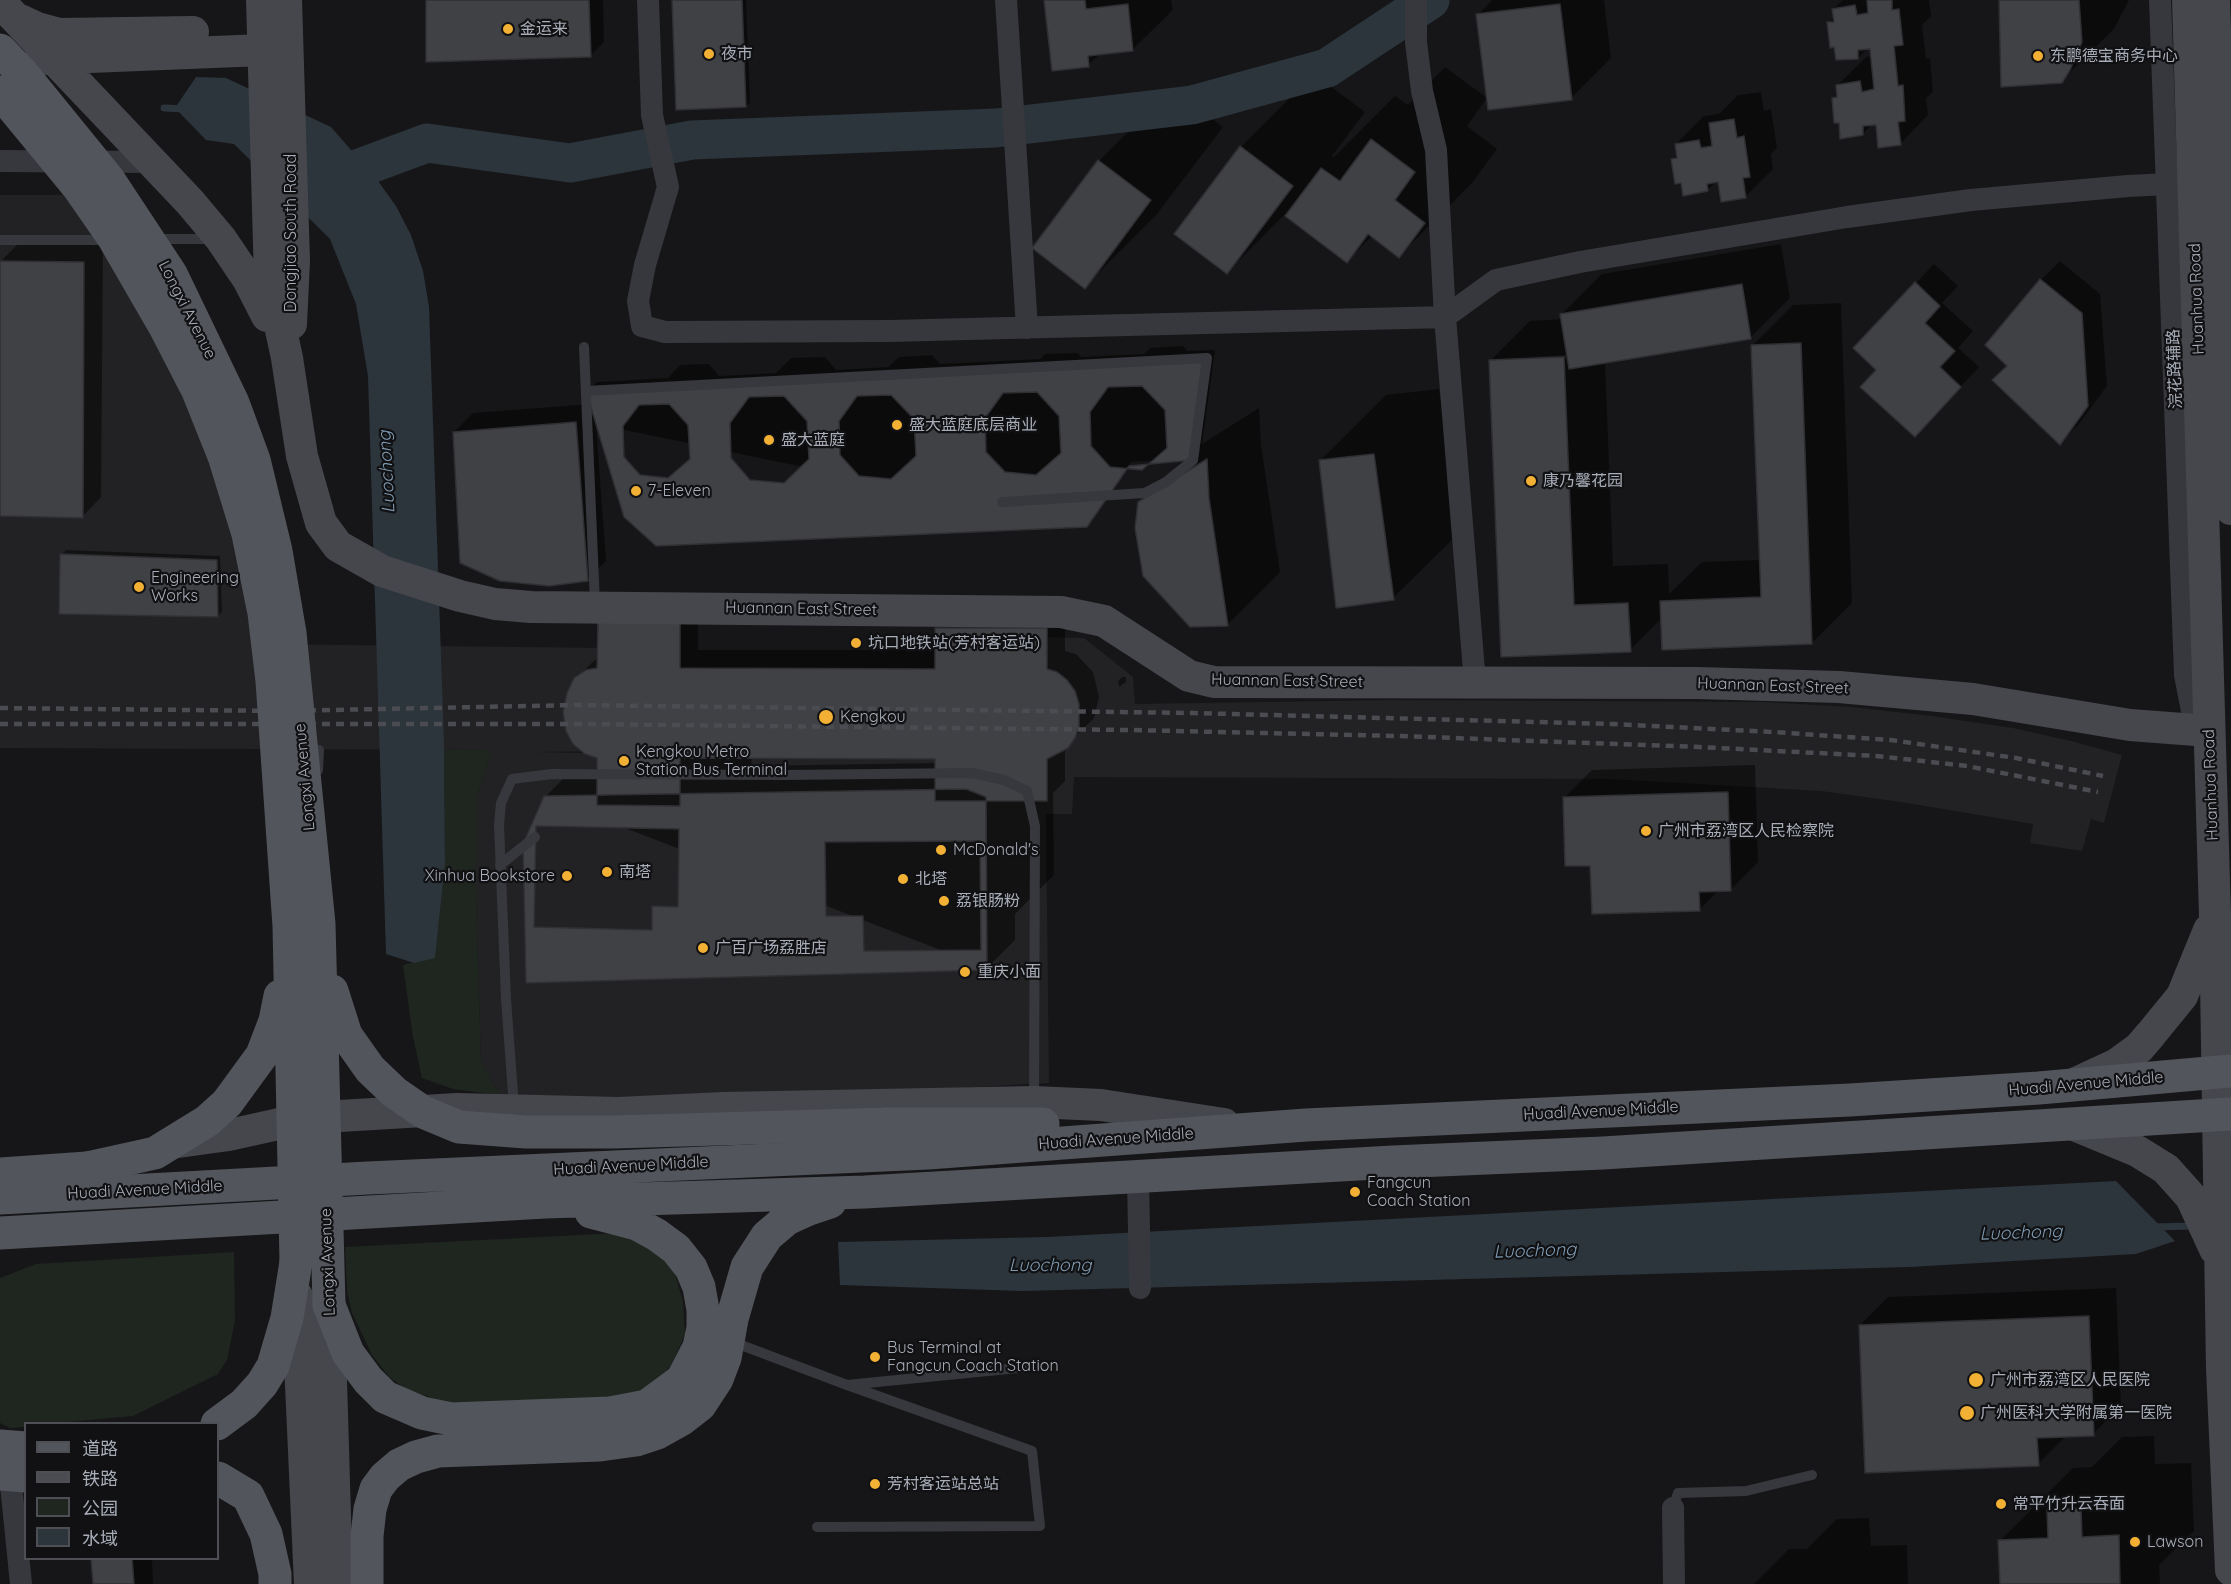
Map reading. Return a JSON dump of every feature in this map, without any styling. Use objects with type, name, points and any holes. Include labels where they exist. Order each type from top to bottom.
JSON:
[{"type":"main road","name":"Longxi Avenue","points":[[0,50],[22,73],[109,180],[171,274],[233,403],[254,460],[276,551],[290,633],[304,925],[329,1305]]},
{"type":"main road","name":"Longxi Avenue","points":[[0,92],[79,188],[113,237],[165,327],[198,391],[224,456],[248,534],[264,613],[304,925],[296,1262]]},
{"type":"main road","points":[[304,925],[346,1035],[370,1069],[394,1092],[423,1112],[459,1126],[526,1132],[604,1132],[888,1124],[1306,1125]]},
{"type":"main road","points":[[0,1174],[87,1168],[128,1161],[155,1153],[199,1127],[227,1103],[262,1055],[275,1021],[282,985],[304,925]]},
{"type":"main road","name":"Huadi Avenue Middle","points":[[0,1198],[368,1178],[928,1153],[1306,1125],[1850,1100],[2224,1072]]},
{"type":"main road","points":[[2072,1085],[2074,1125]]},
{"type":"main road","name":"Huadi Avenue Middle","points":[[0,1233],[545,1203],[866,1192],[1603,1153],[2225,1114]]},
{"type":"main road","points":[[329,1305],[348,1353],[368,1380],[385,1397],[422,1413],[451,1419],[610,1413],[647,1406],[682,1380],[714,1344],[736,1300],[747,1267],[767,1236],[787,1220],[809,1209],[866,1192]]},
{"type":"main road","points":[[367,1584],[367,1536],[370,1509],[376,1489],[399,1465],[438,1451],[600,1445],[636,1440],[657,1433],[682,1419],[700,1405],[708,1395],[721,1368],[714,1344],[703,1328],[699,1287],[691,1268],[676,1249],[637,1224],[545,1203]]},
{"type":"main road","points":[[0,1255],[68,1229]]},
{"type":"main road","points":[[219,1423],[244,1404],[262,1384],[273,1365],[287,1318],[296,1262]]},
{"type":"main road","points":[[219,1479],[248,1496],[266,1534],[275,1584]]},
{"type":"street","name":"Dongjiao South Road","points":[[262,0],[269,51],[280,218],[293,306],[287,358]]},
{"type":"street","name":"Dongjiao South Road","points":[[280,218],[289,98],[269,51],[286,0]]},
{"type":"street","points":[[648,0],[652,115],[668,187],[645,265],[638,301],[642,326],[665,332],[889,331],[1445,317],[1496,280],[1580,262],[1847,217],[1959,202],[2043,193],[2203,182],[2160,0]]},
{"type":"street","points":[[1006,0],[1027,328]]},
{"type":"street","points":[[1416,0],[1416,42],[1422,91],[1436,150],[1445,317],[1475,682]]},
{"type":"street","name":"Huanhua Road","points":[[2188,0],[2203,182]]},
{"type":"street","name":"Huanhua Road","points":[[2214,0],[2203,182],[2196,224],[2215,915],[2224,1072],[2225,1114],[2219,1169],[2217,1251],[2231,1570]]},
{"type":"street","points":[[5,16],[59,34],[269,51]]},
{"type":"street","points":[[5,16],[52,58],[221,239],[248,279],[287,358]]},
{"type":"street","points":[[0,62],[52,58],[269,51]]},
{"type":"street","points":[[0,160],[151,162]]},
{"type":"street","name":"Huanhua Road","points":[[2196,224],[2231,509]]},
{"type":"street","name":"Huannan East Street","points":[[287,358],[302,456],[321,523],[338,546],[382,571],[460,596],[495,604],[531,607],[1061,612],[1104,621],[1189,676],[1214,682],[1696,683],[1876,689],[2008,704],[2130,725],[2209,731]]},
{"type":"street","points":[[2072,1085],[2116,1064],[2139,1048],[2162,1021],[2182,996],[2201,955],[2215,915]]},
{"type":"street","points":[[0,1159],[120,1150],[229,1135],[306,1112],[457,1109],[619,1113],[723,1108],[1034,1102],[1101,1105],[1226,1125]]},
{"type":"street","points":[[2074,1125],[2137,1151],[2166,1169],[2191,1197],[2217,1251]]},
{"type":"street","points":[[1138,1176],[1140,1288]]},
{"type":"street","name":"Longxi Avenue","points":[[296,1262],[310,1584]]},
{"type":"street","name":"Longxi Avenue","points":[[329,1305],[337,1584]]},
{"type":"street","points":[[12,1464],[21,1584]]},
{"type":"street","points":[[1673,1508],[1674,1584]]},
{"type":"lane","points":[[0,240],[221,239]]},
{"type":"lane","points":[[584,347],[595,607]]},
{"type":"lane","points":[[586,391],[1207,358],[1193,460],[1166,482],[1145,493],[1002,502]]},
{"type":"lane","points":[[310,1029],[319,750]]},
{"type":"lane","points":[[514,1111],[500,865],[501,803],[512,779],[552,774],[972,773],[1027,791],[1035,826],[1034,1102]]},
{"type":"lane","points":[[500,865],[536,837]]},
{"type":"lane","points":[[714,1344],[847,1385],[1032,1450],[1040,1526],[817,1527]]},
{"type":"lane","points":[[847,1385],[1038,1365]]},
{"type":"lane","points":[[1673,1508],[1678,1493],[1746,1491],[1812,1475]]},
{"type":"shaded area","points":[[0,195],[72,195],[162,333],[235,522],[252,644],[607,648],[607,751],[536,752],[1047,759],[1046,637],[1084,638],[1133,677],[1135,704],[1396,700],[1764,702],[1851,707],[2013,728],[2122,755],[2104,823],[2091,819],[2082,851],[2030,843],[2033,824],[1821,791],[1610,779],[1074,777],[1072,814],[1046,814],[1049,1083],[865,1093],[584,1098],[500,1095],[481,1062],[476,896],[476,800],[492,750],[0,748]]},
{"type":"green space","points":[[444,750],[492,750],[476,800],[476,896],[481,1062],[500,1095],[453,1089],[422,1078],[413,1037],[403,965],[435,957],[445,865]]},
{"type":"green space","points":[[619,1233],[646,1243],[673,1267],[683,1301],[685,1334],[672,1364],[654,1388],[625,1399],[450,1404],[406,1389],[389,1377],[372,1355],[352,1313],[347,1291],[345,1247]]},
{"type":"green space","points":[[234,1252],[235,1321],[227,1360],[218,1374],[133,1416],[67,1422],[24,1422],[24,1427],[10,1428],[0,1423],[0,1278],[36,1264]]},
{"type":"water","points":[[196,77],[226,78],[331,127],[378,181],[396,206],[411,235],[423,271],[429,307],[444,743],[445,865],[435,958],[414,963],[386,954],[368,376],[356,304],[330,239],[234,144],[206,140],[175,108]]},
{"type":"water","points":[[2116,1181],[2175,1241],[2136,1254],[1909,1267],[1022,1291],[840,1285],[838,1242],[1047,1237]]},
{"type":"building","name":"金运来","points":[[426,0],[589,0],[591,57],[426,62]]},
{"type":"building","name":"夜市","points":[[672,0],[742,0],[746,107],[676,110]]},
{"type":"building","points":[[1044,0],[1085,0],[1086,9],[1128,4],[1133,51],[1088,56],[1089,67],[1052,71]]},
{"type":"building","points":[[1867,0],[1892,0],[1892,10],[1899,9],[1903,45],[1894,46],[1898,86],[1903,85],[1905,121],[1898,122],[1901,145],[1878,148],[1876,125],[1863,126],[1863,135],[1840,139],[1839,123],[1834,123],[1832,98],[1837,97],[1836,85],[1860,81],[1862,92],[1874,89],[1870,49],[1858,50],[1858,59],[1836,60],[1834,47],[1830,48],[1827,22],[1834,22],[1832,9],[1855,5],[1857,15],[1868,13]]},
{"type":"building","name":"东鹏德宝商务中心","points":[[1999,0],[2079,0],[2082,42],[2062,83],[2001,87]]},
{"type":"building","points":[[1560,4],[1572,100],[1488,110],[1476,14]]},
{"type":"building","points":[[1734,119],[1737,138],[1744,136],[1750,177],[1743,178],[1746,198],[1721,202],[1718,182],[1707,184],[1708,191],[1683,196],[1681,183],[1675,184],[1671,159],[1677,158],[1675,144],[1699,140],[1701,148],[1712,146],[1709,123]]},
{"type":"building","points":[[1371,139],[1415,172],[1395,200],[1425,223],[1399,258],[1368,234],[1347,263],[1285,216],[1321,168],[1340,181]]},
{"type":"building","points":[[1240,146],[1293,186],[1227,274],[1174,234]]},
{"type":"building","points":[[1098,160],[1151,200],[1085,289],[1032,248]]},
{"type":"building","points":[[0,261],[84,262],[83,518],[0,516]]},
{"type":"building","points":[[2040,279],[2082,313],[2088,406],[2060,445],[1992,380],[2007,366],[1985,345]]},
{"type":"building","points":[[1915,282],[1940,306],[1925,323],[1955,351],[1940,367],[1961,387],[1915,437],[1860,387],[1876,370],[1853,348]]},
{"type":"building","points":[[1742,284],[1751,339],[1569,369],[1560,314]]},
{"type":"building","points":[[1801,343],[1812,644],[1662,650],[1660,601],[1761,597],[1751,345]]},
{"type":"building","name":"康乃馨花园","points":[[1564,357],[1574,605],[1628,603],[1631,652],[1501,657],[1489,360]]},
{"type":"building","name":"盛大蓝庭底层商业","points":[[1207,358],[1193,460],[1129,466],[1087,527],[656,546],[624,517],[586,391]]},
{"type":"building","points":[[1142,386],[1165,410],[1167,448],[1142,470],[1110,467],[1091,446],[1090,412],[1108,387]]},
{"type":"building","points":[[1037,392],[1059,416],[1061,453],[1036,475],[1005,472],[986,452],[985,418],[1003,393]]},
{"type":"building","name":"盛大蓝庭","points":[[891,395],[914,419],[916,456],[891,479],[859,476],[840,455],[839,421],[857,396]]},
{"type":"building","name":"盛大蓝庭","points":[[784,396],[807,421],[809,459],[784,483],[750,480],[731,458],[730,423],[749,397]]},
{"type":"building","points":[[669,404],[688,425],[690,459],[668,478],[640,475],[624,457],[623,426],[639,405]]},
{"type":"building","points":[[576,422],[588,581],[549,586],[500,581],[460,563],[453,432]]},
{"type":"building","points":[[1374,454],[1394,600],[1336,608],[1319,460]]},
{"type":"building","points":[[1207,459],[1209,498],[1228,626],[1190,627],[1143,576],[1135,528],[1138,502]]},
{"type":"building","name":"Engineering Works","points":[[60,554],[217,560],[218,617],[59,614]]},
{"type":"building","name":"Kengkou","points":[[598,619],[680,619],[680,668],[935,669],[935,628],[1047,628],[1047,669],[1057,672],[1075,691],[1079,704],[1079,727],[1068,748],[1047,759],[1047,801],[935,801],[935,759],[680,758],[680,806],[597,805],[597,758],[585,754],[573,744],[566,731],[563,712],[567,693],[574,678],[586,670],[597,668]]},
{"type":"building","points":[[966,789],[986,797],[987,970],[526,983],[523,844],[544,796]]},
{"type":"building","name":"广州市荔湾区人民检察院","points":[[1728,792],[1731,891],[1699,892],[1700,911],[1592,914],[1590,866],[1565,866],[1563,797]]},
{"type":"building","name":"南塔","points":[[536,826],[679,829],[678,907],[652,906],[652,930],[534,927]]},
{"type":"building","name":"北塔","points":[[980,841],[981,950],[864,951],[863,916],[826,916],[825,842]]},
{"type":"building","name":"广州市荔湾区人民医院","points":[[2089,1316],[2094,1436],[2037,1438],[2039,1466],[1865,1473],[1859,1325]]},
{"type":"building","points":[[2081,1508],[2082,1537],[2119,1535],[2120,1584],[2000,1584],[1998,1540],[2048,1538],[2047,1510]]},
{"type":"building","points":[[91,1560],[132,1560],[134,1584],[93,1584]]},
{"type":"waterway","points":[[330,179],[427,143],[570,163],[692,140],[996,128],[1192,105],[1327,68],[1430,0]]},
{"type":"waterway","name":"Luochong","points":[[164,108],[184,109]]},
{"type":"waterway","name":"Luochong","points":[[2153,1227],[2195,1226]]},
{"type":"railway","points":[[0,708],[282,711],[577,705],[1193,713],[1613,724],[1891,740],[2016,758],[2103,776]]},
{"type":"railway","points":[[0,724],[578,724],[1131,730],[1399,736],[1877,756],[1967,766],[2098,792]]},
{"type":"place","name":"金运来","points":[[508,29]]},
{"type":"place","name":"夜市","points":[[709,54]]},
{"type":"place","name":"东鹏德宝商务中心","points":[[2038,56]]},
{"type":"place","name":"盛大蓝庭底层商业","points":[[897,425]]},
{"type":"place","name":"盛大蓝庭","points":[[769,440]]},
{"type":"place","name":"康乃馨花园","points":[[1531,481]]},
{"type":"place","name":"7-Eleven","points":[[636,491]]},
{"type":"place","name":"Engineering Works","points":[[139,587]]},
{"type":"place","name":"坑口地铁站(芳村客运站)","points":[[856,643]]},
{"type":"place","name":"Kengkou","points":[[826,717]]},
{"type":"place","name":"Kengkou Metro Station Bus Terminal","points":[[624,761]]},
{"type":"place","name":"广州市荔湾区人民检察院","points":[[1646,831]]},
{"type":"place","name":"McDonald's","points":[[941,850]]},
{"type":"place","name":"南塔","points":[[607,872]]},
{"type":"place","name":"Xinhua Bookstore","points":[[567,876]]},
{"type":"place","name":"北塔","points":[[903,879]]},
{"type":"place","name":"荔银肠粉","points":[[944,901]]},
{"type":"place","name":"广百广场荔胜店","points":[[703,948]]},
{"type":"place","name":"重庆小面","points":[[965,972]]},
{"type":"place","name":"Fangcun Coach Station","points":[[1355,1192]]},
{"type":"place","name":"Bus Terminal at Fangcun Coach Station","points":[[875,1357]]},
{"type":"place","name":"广州市荔湾区人民医院","points":[[1976,1380]]},
{"type":"place","name":"广州医科大学附属第一医院","points":[[1967,1413]]},
{"type":"place","name":"芳村客运站总站","points":[[875,1484]]},
{"type":"place","name":"常平竹升云吞面","points":[[2001,1504]]},
{"type":"place","name":"Lawson","points":[[2135,1542]]}]
